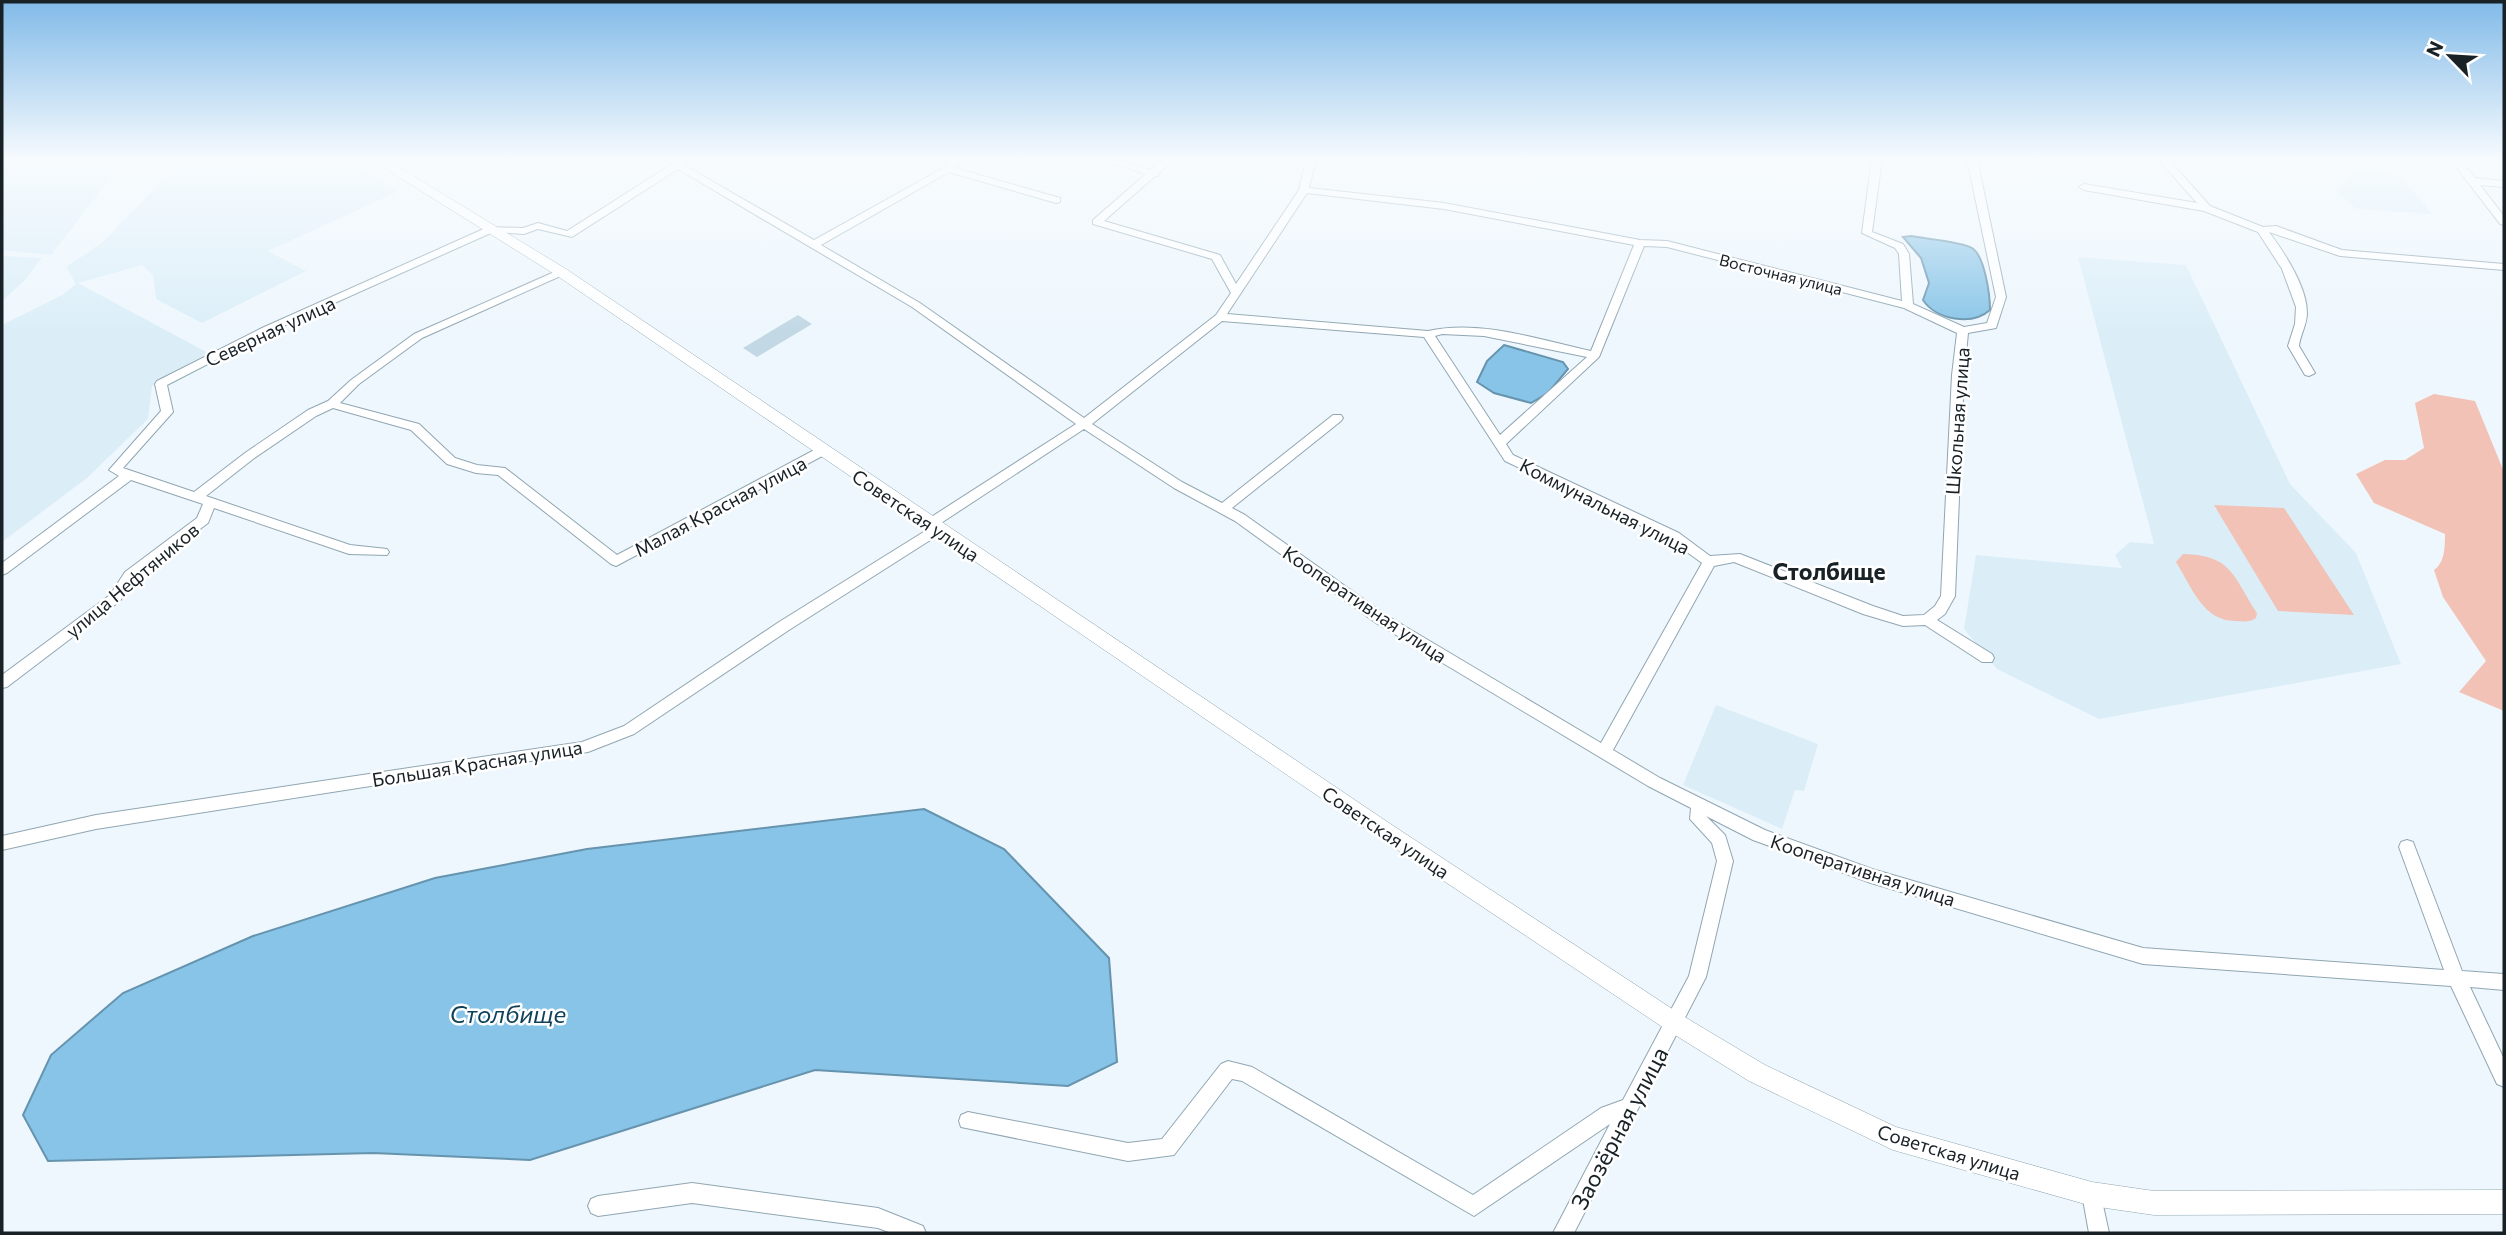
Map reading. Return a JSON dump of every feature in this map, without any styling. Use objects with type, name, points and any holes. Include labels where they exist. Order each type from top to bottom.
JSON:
[{"type":"street","name":"Советская улица","points":[[472,217],[561,272],[934,527],[1675,1023],[1757,1073],[1893,1138],[2098,1195],[2141,1201],[2504,1202]]},
{"type":"street","name":"Кооперативная улица","points":[[492,229],[524,231],[538,226],[568,235],[597,217]]},
{"type":"street","name":"Кооперативная улица","points":[[771,217],[916,305],[1084,424],[1178,485],[1222,509],[1381,620],[1604,752],[1759,835],[1810,856],[2143,957],[2504,982]]},
{"type":"street","points":[[815,244],[864,217]]},
{"type":"street","points":[[1103,217],[1097,222],[1216,257],[1236,293]]},
{"type":"street","name":"Большая Красная улица","points":[[2,843],[96,822],[583,748],[629,730],[1084,424],[1220,317],[1286,217]]},
{"type":"street","name":"Восточная улица","points":[[1500,217],[1640,243],[1667,244],[1908,306],[1963,331]]},
{"type":"street","points":[[1869,217],[1867,233],[1899,246],[1904,254],[1908,306]]},
{"type":"street","name":"Школьная улица","points":[[1927,620],[1940,610],[1948,596],[1958,375],[1963,331],[1992,326],[2001,297],[1984,217]]},
{"type":"street","points":[[2228,217],[2262,230],[2286,261],[2302,312],[2293,339],[2293,351],[2309,373]]},
{"type":"street","points":[[2262,230],[2272,228],[2340,253],[2504,267]]},
{"type":"street","name":"Северная улица","points":[[129,475],[115,470],[167,412],[160,384],[266,330],[492,229]]},
{"type":"street","name":"Коммунальная улица","points":[[1499,443],[1595,355],[1640,243]]},
{"type":"street","name":"улица Нефтяников","points":[[195,498],[249,456],[312,413],[332,404],[355,382],[418,337],[561,272]]},
{"type":"street","points":[[1220,317],[1428,334],[1437,330],[1485,334],[1595,355]]},
{"type":"street","name":"Коммунальная улица","points":[[1428,334],[1509,458],[1674,536],[1710,561],[1735,557],[1868,610],[1903,621],[1927,620],[1987,658]]},
{"type":"street","name":"Малая Красная улица","points":[[332,404],[415,427],[451,461],[476,469],[501,471],[616,561],[822,451]]},
{"type":"street","points":[[1222,509],[1337,418]]},
{"type":"street","points":[[2,570],[129,475],[210,503]]},
{"type":"street","name":"улица Нефтяников","points":[[2,683],[115,598],[131,575],[203,520],[210,503],[349,549],[382,552]]},
{"type":"street","points":[[1604,752],[1710,561]]},
{"type":"street","name":"Заозёрная улица","points":[[1563,1233],[1697,977],[1725,861],[1718,840],[1698,820],[1699,804]]},
{"type":"street","points":[[2407,847],[2456,980],[2504,1078]]},
{"type":"street","points":[[968,1121],[1128,1152],[1167,1148],[1228,1070],[1245,1073],[1474,1206],[1608,1114],[1630,1106]]},
{"type":"street","points":[[598,1206],[692,1193],[878,1218],[916,1233]]},
{"type":"street","points":[[2098,1195],[2099,1233]]},
{"type":"shaded area","points":[[2,217],[81,217],[51,255],[2,250]]},
{"type":"shaded area","points":[[127,217],[343,217],[268,251],[306,271],[202,323],[156,299],[153,275],[142,265],[78,283],[210,354],[152,386],[148,419],[87,478],[2,542],[2,325],[62,295],[76,284],[66,267],[103,242]]},
{"type":"shaded area","points":[[2,256],[42,258],[24,281],[2,301]]},
{"type":"shaded area","points":[[2078,257],[2186,265],[2290,484],[2356,553],[2401,664],[2099,719],[1997,669],[1964,629],[1976,555],[2122,568],[2115,555],[2130,542],[2154,544]]},
{"type":"shaded area","points":[[2434,394],[2475,401],[2504,472],[2504,711],[2459,692],[2486,661],[2443,597],[2434,570],[2442,559],[2445,534],[2374,503],[2356,474],[2385,460],[2405,460],[2424,448],[2415,403]]},
{"type":"shaded area","points":[[2214,505],[2284,508],[2354,615],[2278,611]]},
{"type":"shaded area","points":[[2183,554],[2212,558],[2222,563],[2236,578],[2257,613],[2256,618],[2251,621],[2235,621],[2214,615],[2206,609],[2176,562]]},
{"type":"shaded area","points":[[1716,705],[1818,744],[1804,791],[1795,790],[1782,829],[1683,785]]},
{"type":"water","points":[[1903,237],[1951,242],[1977,252],[1988,286],[1990,310],[1974,318],[1964,319],[1945,316],[1929,307],[1923,300],[1929,283],[1921,258]]},
{"type":"water","points":[[1504,345],[1563,362],[1568,369],[1548,393],[1531,403],[1494,393],[1477,382],[1487,361]]},
{"type":"water","name":"Столбище","points":[[924,809],[1004,849],[1109,958],[1117,1062],[1068,1086],[815,1070],[530,1160],[373,1153],[48,1161],[23,1115],[51,1055],[123,993],[253,936],[435,878],[587,849]]},
{"type":"building","points":[[798,315],[812,324],[757,357],[743,348]]},
{"type":"district","name":"Столбище","points":[[1829,571]]}]
